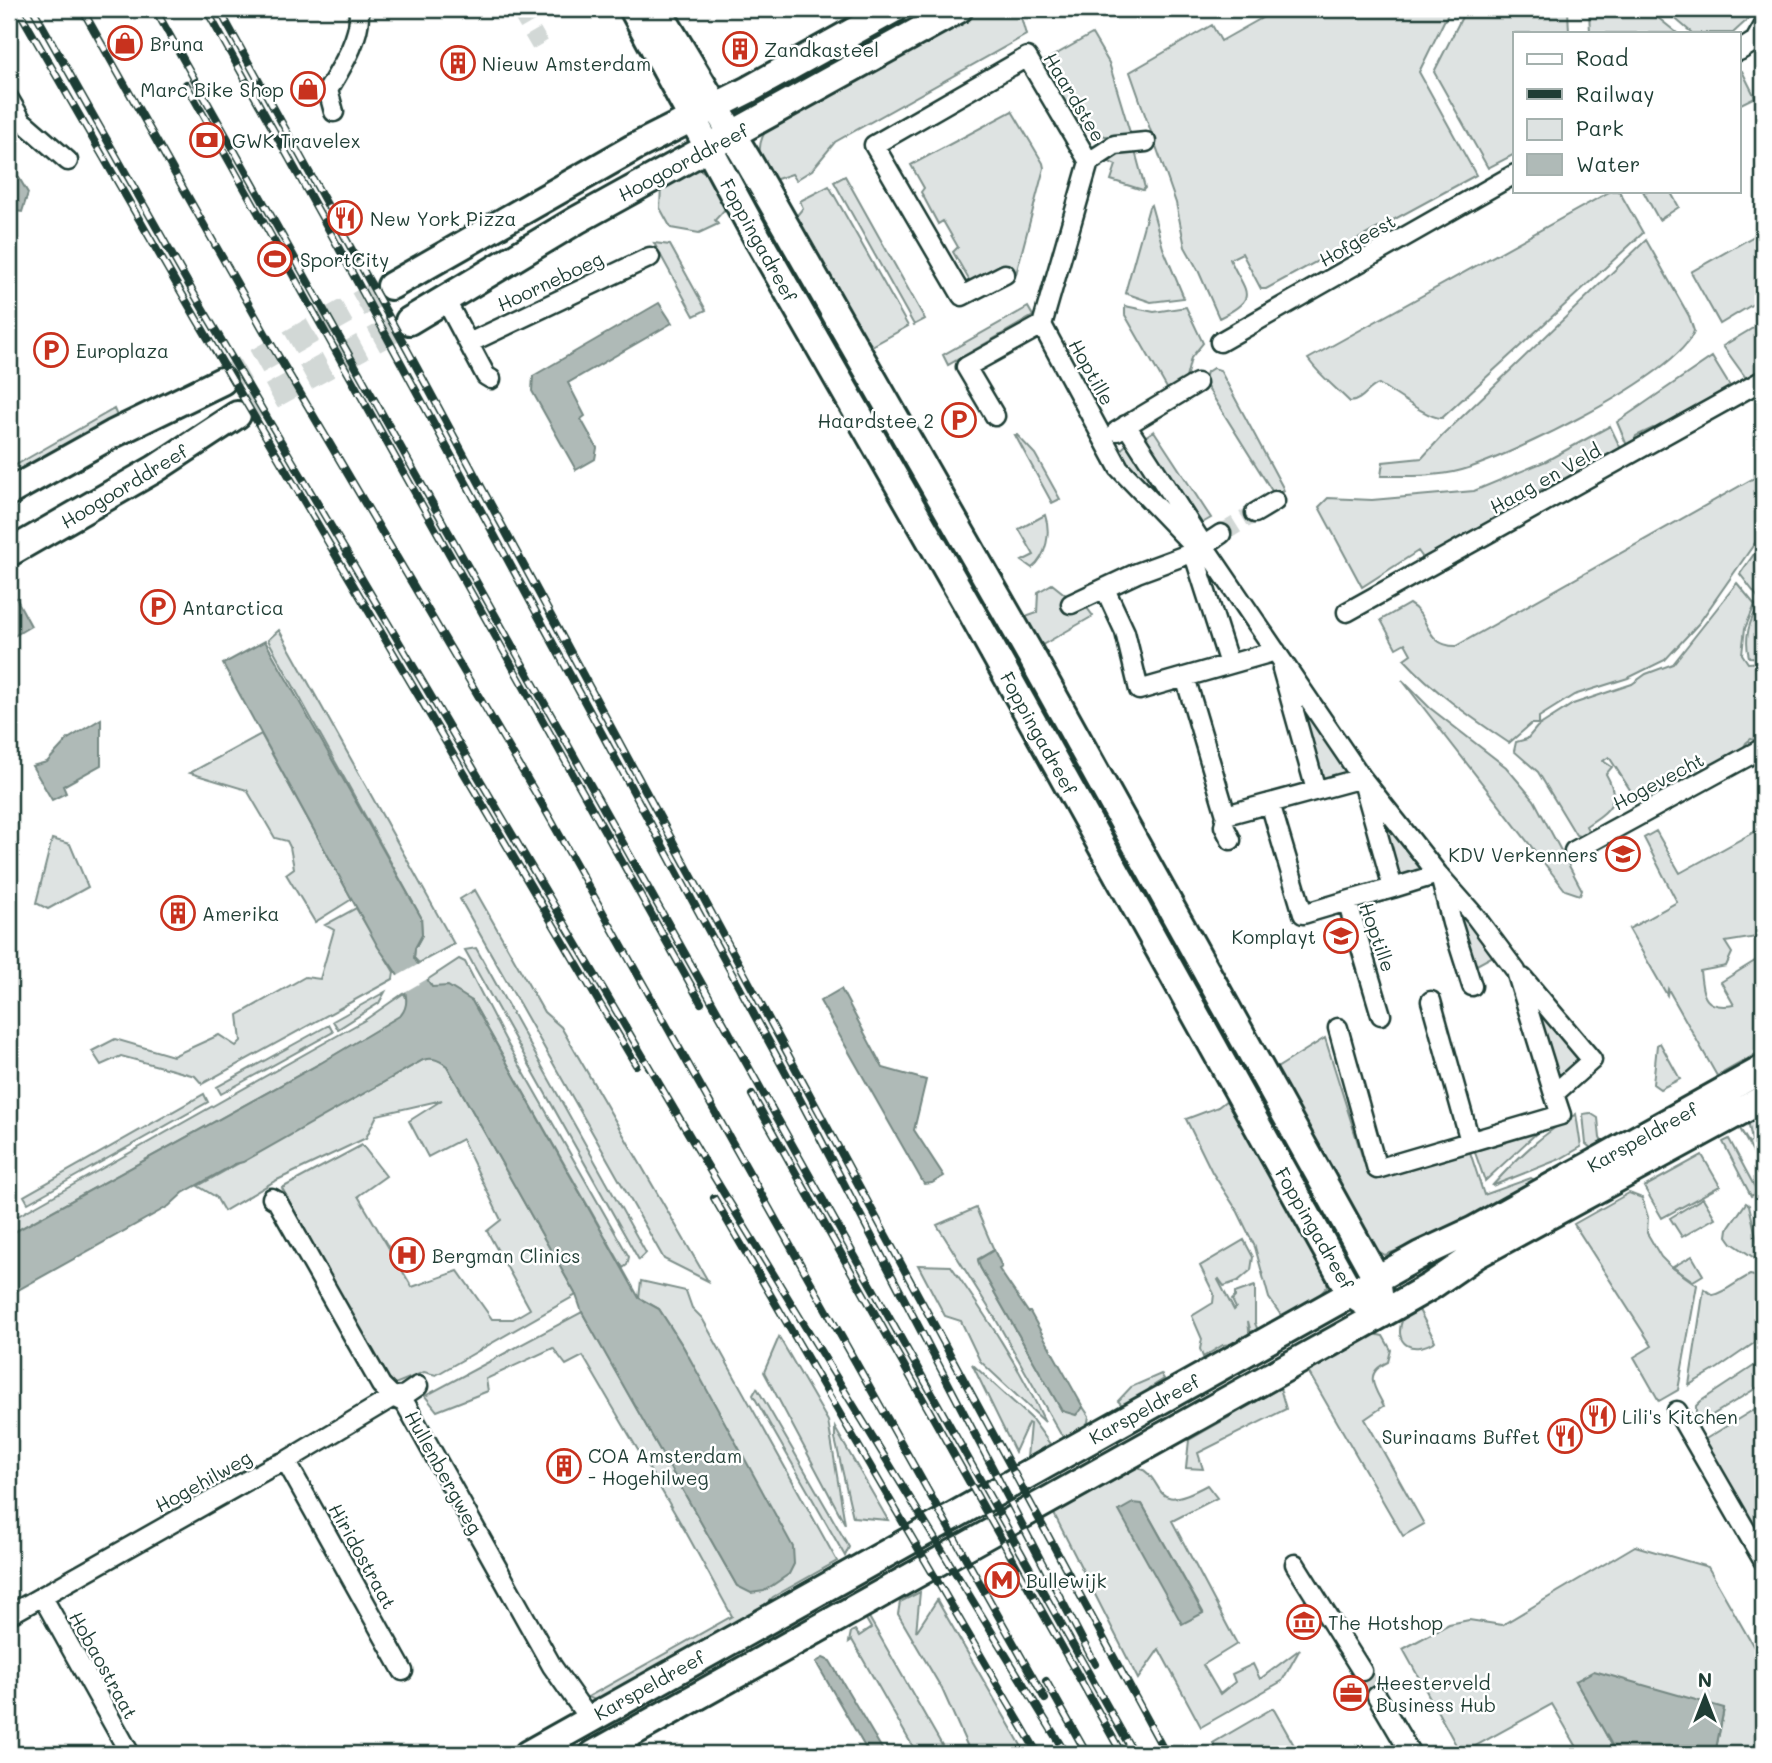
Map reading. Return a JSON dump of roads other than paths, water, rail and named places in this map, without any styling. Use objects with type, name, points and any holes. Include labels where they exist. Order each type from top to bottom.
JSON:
[{"type":"street","points":[[334,112],[328,90],[349,53],[359,16],[358,9]]},
{"type":"street","name":"Foppingadreef","points":[[633,9],[705,111],[733,135],[764,188],[1033,659],[1377,1279],[1382,1314]]},
{"type":"street","name":"Foppingadreef","points":[[657,9],[705,111],[708,149],[985,635],[1351,1294],[1382,1314]]},
{"type":"street","name":"Hoogoorddreef","points":[[391,286],[633,148],[894,9]]},
{"type":"street","name":"Hoogoorddreef","points":[[409,321],[651,179],[959,9]]},
{"type":"street","points":[[1740,50],[1755,41],[1763,27]]},
{"type":"street","name":"Haardstee","points":[[1005,274],[962,296],[874,145],[1027,57],[1089,162],[1042,325]]},
{"type":"street","points":[[9,99],[22,121],[68,161]]},
{"type":"street","points":[[1089,162],[1115,145],[1146,142]]},
{"type":"street","name":"Hofgeest","points":[[1220,342],[1513,175]]},
{"type":"street","name":"Hoorneboeg","points":[[469,343],[650,257]]},
{"type":"street","points":[[446,299],[486,376],[491,379]]},
{"type":"street","points":[[995,416],[966,367],[1042,325]]},
{"type":"street","name":"Hoptille","points":[[1042,325],[1119,468],[1199,549],[1276,652],[1362,778],[1592,1060],[1554,1094]]},
{"type":"street","name":"Haag en Veld","points":[[1355,608],[1763,380]]},
{"type":"street","points":[[9,492],[113,434],[222,381]]},
{"type":"street","name":"Hoptille","points":[[1105,438],[1197,383]]},
{"type":"street","name":"Hoogoorddreef","points":[[9,553],[155,470],[237,415]]},
{"type":"street","points":[[1126,425],[1199,549]]},
{"type":"street","points":[[1255,513],[1275,501]]},
{"type":"street","points":[[1071,604],[1137,573],[1199,549],[1222,534]]},
{"type":"street","name":"Hoptille","points":[[1199,549],[1229,664]]},
{"type":"street","points":[[1105,589],[1125,632],[1139,690],[1276,652]]},
{"type":"street","name":"Hoptille","points":[[1276,652],[1316,790]]},
{"type":"street","points":[[1185,677],[1226,815],[1224,825],[1231,840]]},
{"type":"street","name":"Hogevecht","points":[[1574,851],[1763,748]]},
{"type":"street","points":[[1226,815],[1362,778]]},
{"type":"street","name":"Hoptille","points":[[1362,778],[1393,888],[1439,875]]},
{"type":"street","name":"Hoptille","points":[[1270,803],[1303,914],[1347,901],[1381,1015]]},
{"type":"street","name":"Hoptille","points":[[1439,875],[1472,986]]},
{"type":"street","points":[[1347,901],[1393,888]]},
{"type":"street","name":"Hoptille","points":[[1338,1028],[1377,1169],[1561,1115],[1517,971]]},
{"type":"street","points":[[1431,1001],[1470,1141]]},
{"type":"street","name":"Karspeldreef","points":[[602,1752],[1431,1286],[1617,1165],[1733,1101],[1763,1069]]},
{"type":"street","name":"Karspeldreef","points":[[1733,1101],[1763,1099]]},
{"type":"street","name":"Karspeldreef","points":[[528,1754],[1420,1255],[1617,1165]]},
{"type":"street","name":"Hullenbergweg","points":[[272,1198],[277,1201],[312,1261],[381,1385],[405,1404],[552,1666],[589,1719],[602,1752]]},
{"type":"street","name":"Hogehilweg","points":[[9,1615],[286,1461],[393,1397],[405,1395],[418,1386]]},
{"type":"street","points":[[1677,1412],[1763,1560]]},
{"type":"street","name":"Hiridostraat","points":[[286,1461],[403,1671]]},
{"type":"street","points":[[1295,1564],[1362,1671]]},
{"type":"street","name":"Hobaostraat","points":[[42,1596],[130,1754]]},
{"type":"street","points":[[1377,1696],[1411,1754]]},
{"type":"water","points":[[9,161],[28,193],[22,212],[9,210]]},
{"type":"water","points":[[659,303],[672,323],[568,383],[585,416],[581,419],[597,448],[595,459],[576,470],[532,391],[533,376]]},
{"type":"water","points":[[16,598],[31,626],[9,639],[9,602]]},
{"type":"water","points":[[265,641],[421,917],[422,935],[415,948],[414,958],[432,987],[448,986],[472,1001],[639,1298],[659,1309],[684,1348],[793,1547],[794,1564],[789,1574],[764,1591],[751,1593],[737,1586],[447,1066],[439,1061],[423,1060],[183,1193],[169,1206],[9,1295],[9,1235],[321,1063],[401,1015],[405,1007],[406,998],[400,980],[378,947],[223,664]]},
{"type":"water","points":[[101,719],[101,765],[63,786],[66,793],[52,800],[32,766],[47,762],[68,739]]},
{"type":"water","points":[[841,989],[883,1068],[926,1080],[914,1130],[944,1176],[932,1183],[924,1184],[820,1001]]},
{"type":"water","points":[[994,1250],[1002,1267],[999,1269],[1030,1312],[1083,1407],[1076,1415],[1062,1411],[980,1267],[978,1260]]},
{"type":"water","points":[[1133,1503],[1142,1504],[1203,1613],[1182,1624],[1119,1511]]},
{"type":"water","points":[[823,1658],[830,1661],[885,1754],[869,1754],[816,1662]]},
{"type":"water","points":[[1594,1671],[1724,1708],[1715,1754],[1617,1754],[1576,1681]]},
{"type":"tunnel","points":[[519,9],[540,45]]},
{"type":"tunnel","points":[[222,381],[391,286]]},
{"type":"tunnel","points":[[237,415],[409,321]]},
{"type":"tunnel","points":[[1221,534],[1255,513]]},
{"type":"tunnel","points":[[1362,1671],[1377,1696]]},
{"type":"railway","points":[[18,9],[196,318],[636,1065]]},
{"type":"railway","points":[[33,9],[193,292],[711,1172],[1066,1754]]},
{"type":"railway","points":[[82,9],[270,342],[542,804],[1045,1699]]},
{"type":"railway","points":[[155,9],[1134,1754]]},
{"type":"railway","points":[[206,9],[329,230],[795,1090],[1095,1664]]},
{"type":"railway","points":[[219,9],[409,353],[1166,1754]]},
{"type":"railway","points":[[186,84],[701,1003]]},
{"type":"railway","points":[[752,1095],[1122,1754]]},
{"type":"railway","points":[[714,1198],[1038,1754]]},
{"type":"railway","points":[[1046,1681],[1087,1754]]},
{"type":"place","name":"Bruna","points":[[125,43]]},
{"type":"place","name":"Zandkasteel","points":[[740,49]]},
{"type":"place","name":"Nieuw Amsterdam","points":[[458,63]]},
{"type":"place","name":"Marc Bike Shop","points":[[308,89]]},
{"type":"place","name":"GWK Travelex","points":[[207,140]]},
{"type":"place","name":"New York Pizza","points":[[345,218]]},
{"type":"place","name":"SportCity","points":[[275,259]]},
{"type":"place","name":"Europlaza","points":[[51,350]]},
{"type":"place","name":"Haardstee 2","points":[[959,420]]},
{"type":"place","name":"Antarctica","points":[[158,607]]},
{"type":"place","name":"KDV Verkenners","points":[[1623,854]]},
{"type":"place","name":"Amerika","points":[[178,913]]},
{"type":"place","name":"Komplayt","points":[[1341,936]]},
{"type":"place","name":"Bergman Clinics","points":[[407,1255]]},
{"type":"place","name":"Lili's Kitchen","points":[[1598,1416]]},
{"type":"place","name":"Surinaams Buffet","points":[[1565,1436]]},
{"type":"place","name":"COA Amsterdam - Hogehilweg","points":[[564,1466]]},
{"type":"place","name":"Bullewijk","points":[[1002,1580]]},
{"type":"place","name":"The Hotshop","points":[[1304,1622]]},
{"type":"place","name":"Heesterveld Business Hub","points":[[1351,1693]]}]
